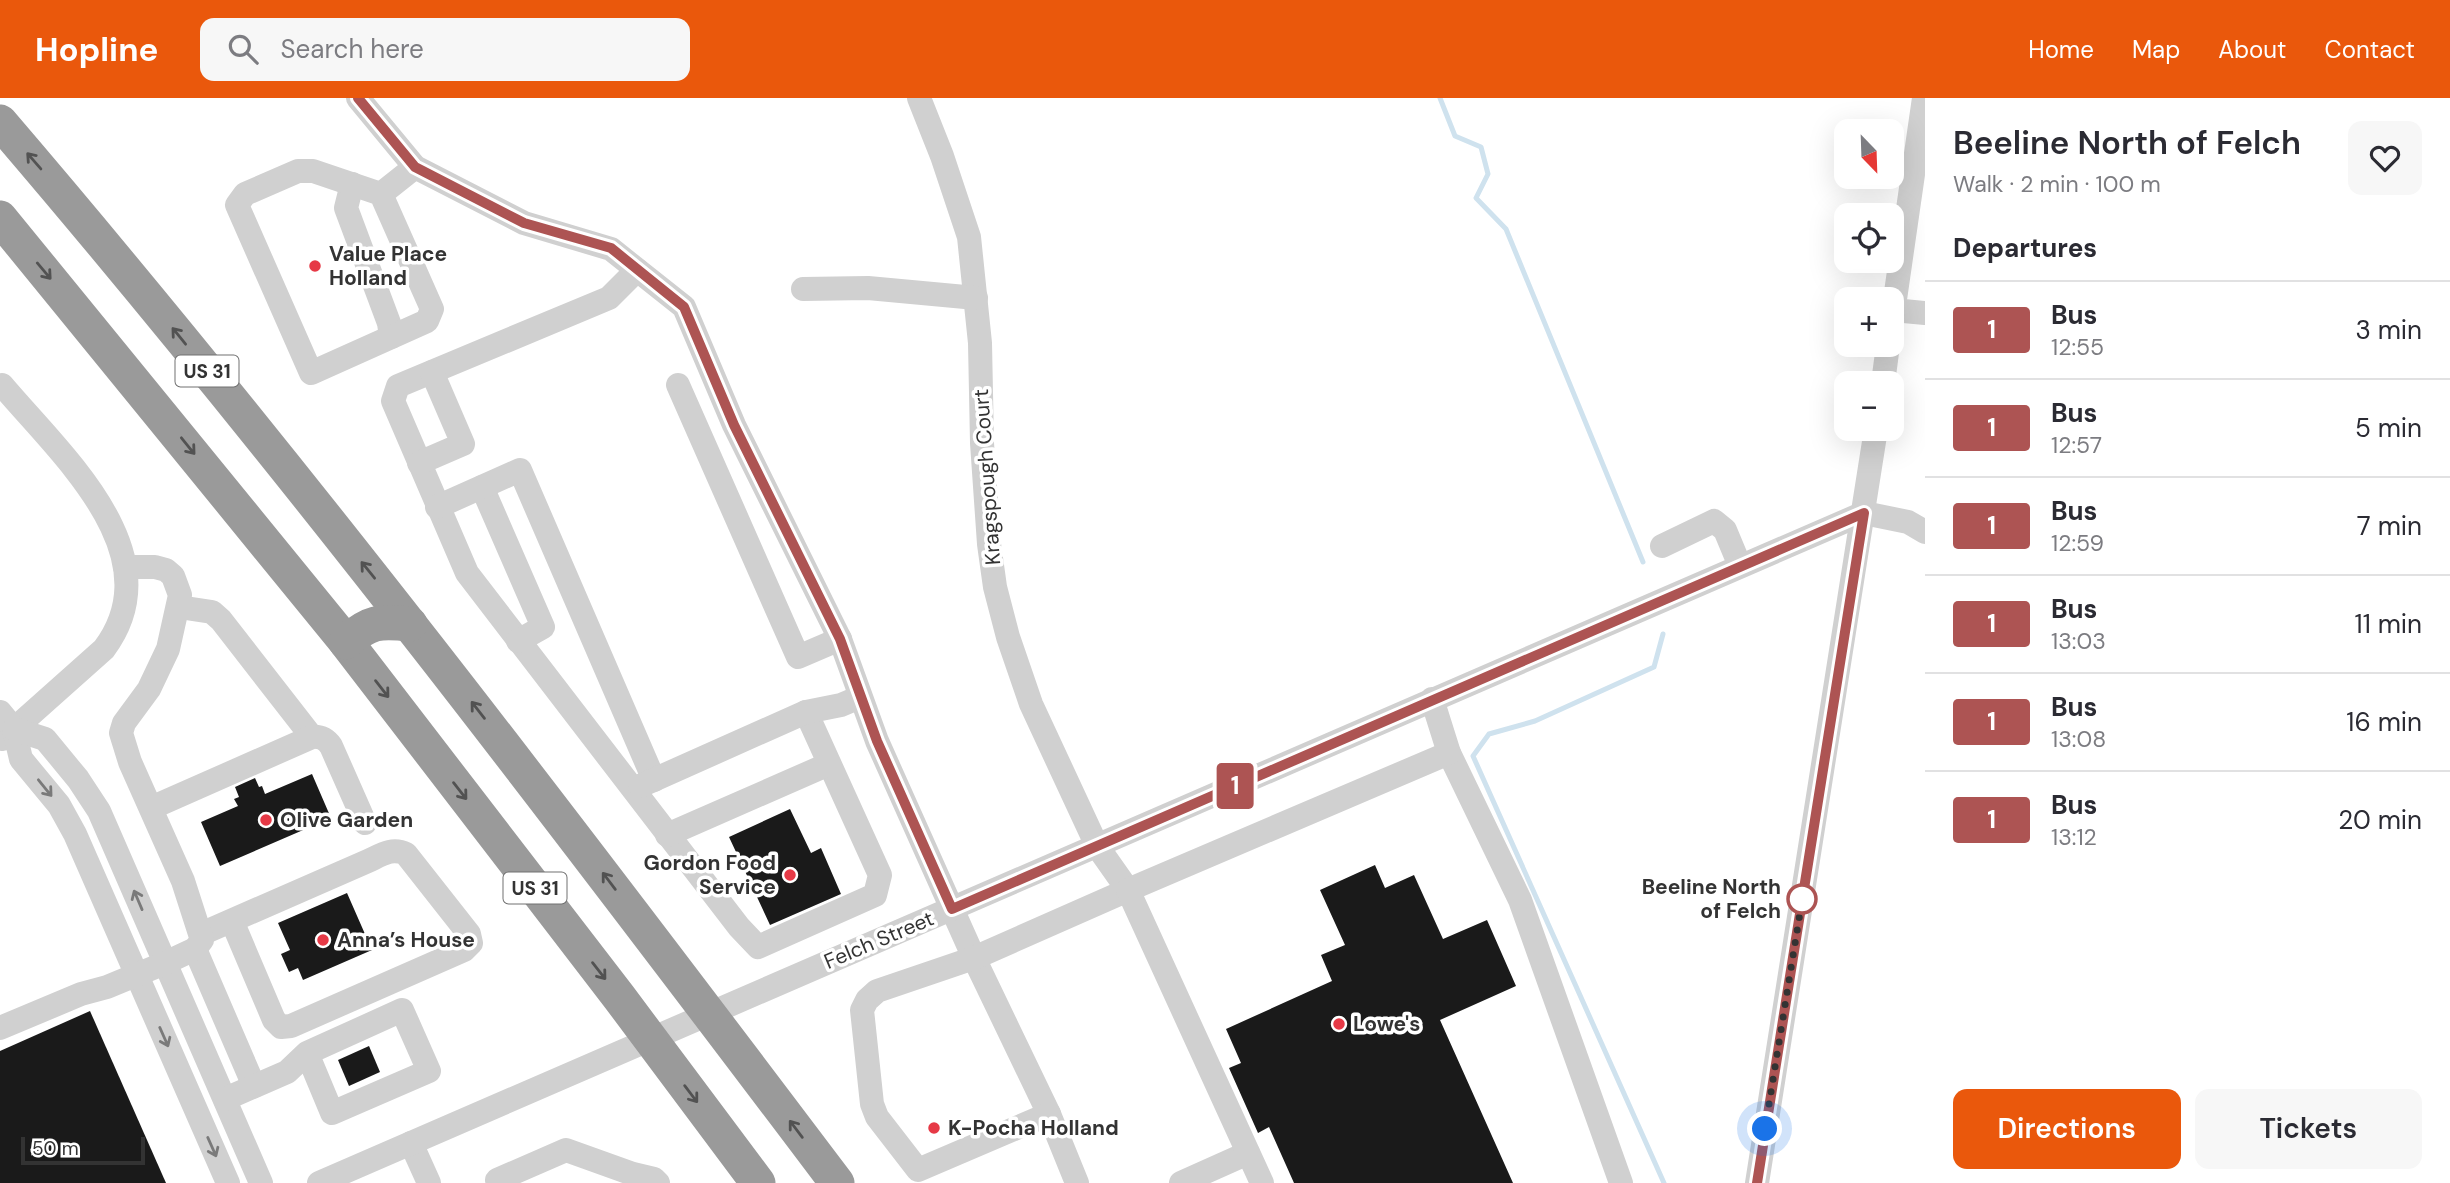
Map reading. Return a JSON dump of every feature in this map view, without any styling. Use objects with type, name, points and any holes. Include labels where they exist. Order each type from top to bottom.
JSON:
[{"type":"highway","name":"US 31","points":[[0,122],[157,308],[410,624],[837,1183]]},
{"type":"highway","name":"US 31","points":[[0,218],[346,642],[758,1183]]},
{"type":"highway","points":[[346,642],[373,623],[386,621],[410,624]]},
{"type":"street","points":[[358,98],[415,167],[524,223],[611,248],[684,307],[734,425],[840,639],[860,698],[974,958],[1049,1115],[1077,1183]]},
{"type":"street","name":"Kragspough Court","points":[[919,98],[942,156],[968,237],[976,298],[989,544],[995,587],[1008,637],[1031,704],[1097,846],[1128,890],[1262,1183]]},
{"type":"street","points":[[1896,287],[1924,98]]},
{"type":"street","points":[[381,194],[415,167]]},
{"type":"street","points":[[298,171],[313,171],[352,184],[381,194],[432,309],[427,321],[311,373],[237,205],[245,194],[298,171]]},
{"type":"street","points":[[352,184],[346,208],[389,323],[391,337]]},
{"type":"street","points":[[637,270],[609,298],[398,386],[393,401],[467,573],[518,642],[643,785]]},
{"type":"street","points":[[803,289],[868,288],[976,298]]},
{"type":"street","points":[[1904,314],[1925,313]]},
{"type":"street","points":[[419,463],[463,444],[432,372]]},
{"type":"street","points":[[1,384],[101,505],[115,531],[125,567],[125,601],[115,635],[90,663],[5,728]]},
{"type":"street","points":[[678,385],[798,657],[840,639]]},
{"type":"street","points":[[1757,1183],[1874,441]]},
{"type":"street","points":[[437,507],[520,470],[643,785],[667,835],[739,927],[758,947],[875,895],[880,875],[806,712]]},
{"type":"street","points":[[482,487],[543,627],[518,642]]},
{"type":"street","points":[[1864,513],[1908,523],[1925,532]]},
{"type":"street","name":"Felch Street","points":[[319,1183],[1864,513]]},
{"type":"street","points":[[1662,546],[1714,521],[1725,530],[1740,566]]},
{"type":"street","points":[[125,567],[155,567],[166,570],[178,585],[179,607],[168,649],[149,689],[124,723],[121,733],[183,881],[198,942],[254,1086]]},
{"type":"street","points":[[179,607],[212,612],[221,620],[312,737]]},
{"type":"street","points":[[643,785],[806,712],[860,698]]},
{"type":"street","points":[[1432,699],[1449,753],[1520,900],[1621,1183]]},
{"type":"street","points":[[5,728],[45,739],[90,796],[261,1183]]},
{"type":"street","points":[[5,728],[21,758],[59,805],[75,834],[228,1183]]},
{"type":"street","points":[[151,808],[312,737],[327,740],[331,746],[365,823]]},
{"type":"street","points":[[1049,1115],[918,1170],[877,1117],[872,1104],[862,1010],[867,1000],[877,991],[974,958],[1449,753]]},
{"type":"street","points":[[667,835],[829,764]]},
{"type":"street","points":[[0,1028],[165,963],[232,921],[398,850],[407,854],[469,934],[471,943],[452,956],[291,1026],[281,1027],[274,1020],[232,921]]},
{"type":"street","points":[[225,1099],[287,1072],[307,1053],[402,1010],[429,1071],[332,1113],[307,1053]]},
{"type":"street","points":[[411,1143],[429,1183]]},
{"type":"street","points":[[498,1183],[497,1180],[566,1150],[623,1179],[654,1180],[658,1183]]},
{"type":"street","points":[[1181,1183],[1248,1153]]},
{"type":"building","name":"Olive Garden","points":[[312,774],[331,818],[220,866],[201,822],[238,806],[234,799],[239,797],[235,787],[255,778],[265,794]]},
{"type":"building","name":"Gordon Food Service","points":[[790,809],[811,853],[821,848],[841,894],[770,925],[729,837]]},
{"type":"building","name":"Lowe's","points":[[1375,865],[1385,888],[1414,875],[1443,939],[1487,920],[1516,986],[1440,1020],[1513,1183],[1294,1183],[1269,1127],[1258,1133],[1229,1068],[1241,1063],[1226,1029],[1332,981],[1321,955],[1345,945],[1320,890]]},
{"type":"building","points":[[347,893],[372,950],[303,980],[298,968],[289,972],[281,954],[290,950],[278,923]]},
{"type":"building","points":[[90,1011],[166,1183],[0,1183],[0,1051]]},
{"type":"building","points":[[369,1046],[380,1072],[349,1086],[338,1060]]},
{"type":"waterway","points":[[1440,98],[1455,136],[1481,147],[1488,174],[1476,198],[1506,229],[1643,562]]},
{"type":"waterway","points":[[1663,634],[1654,667],[1535,721],[1489,734],[1473,756],[1664,1183]]},
{"type":"bus line","name":"1","points":[[358,98],[415,167],[524,223],[611,248],[684,307],[734,425],[840,639],[877,741],[952,909],[1864,513],[1757,1183]]},
{"type":"place","name":"Value Place Holland","points":[[315,266]]},
{"type":"place","name":"Olive Garden","points":[[266,820]]},
{"type":"place","name":"Gordon Food Service","points":[[790,875]]},
{"type":"place","name":"Beeline North of Felch","points":[[1802,899]]},
{"type":"place","name":"Anna’s House","points":[[323,940]]},
{"type":"place","name":"Lowe's","points":[[1339,1024]]},
{"type":"place","name":"K-Pocha Holland","points":[[934,1128]]},
{"type":"route","points":[[1765,1129],[1804,888],[1802,899]]}]
